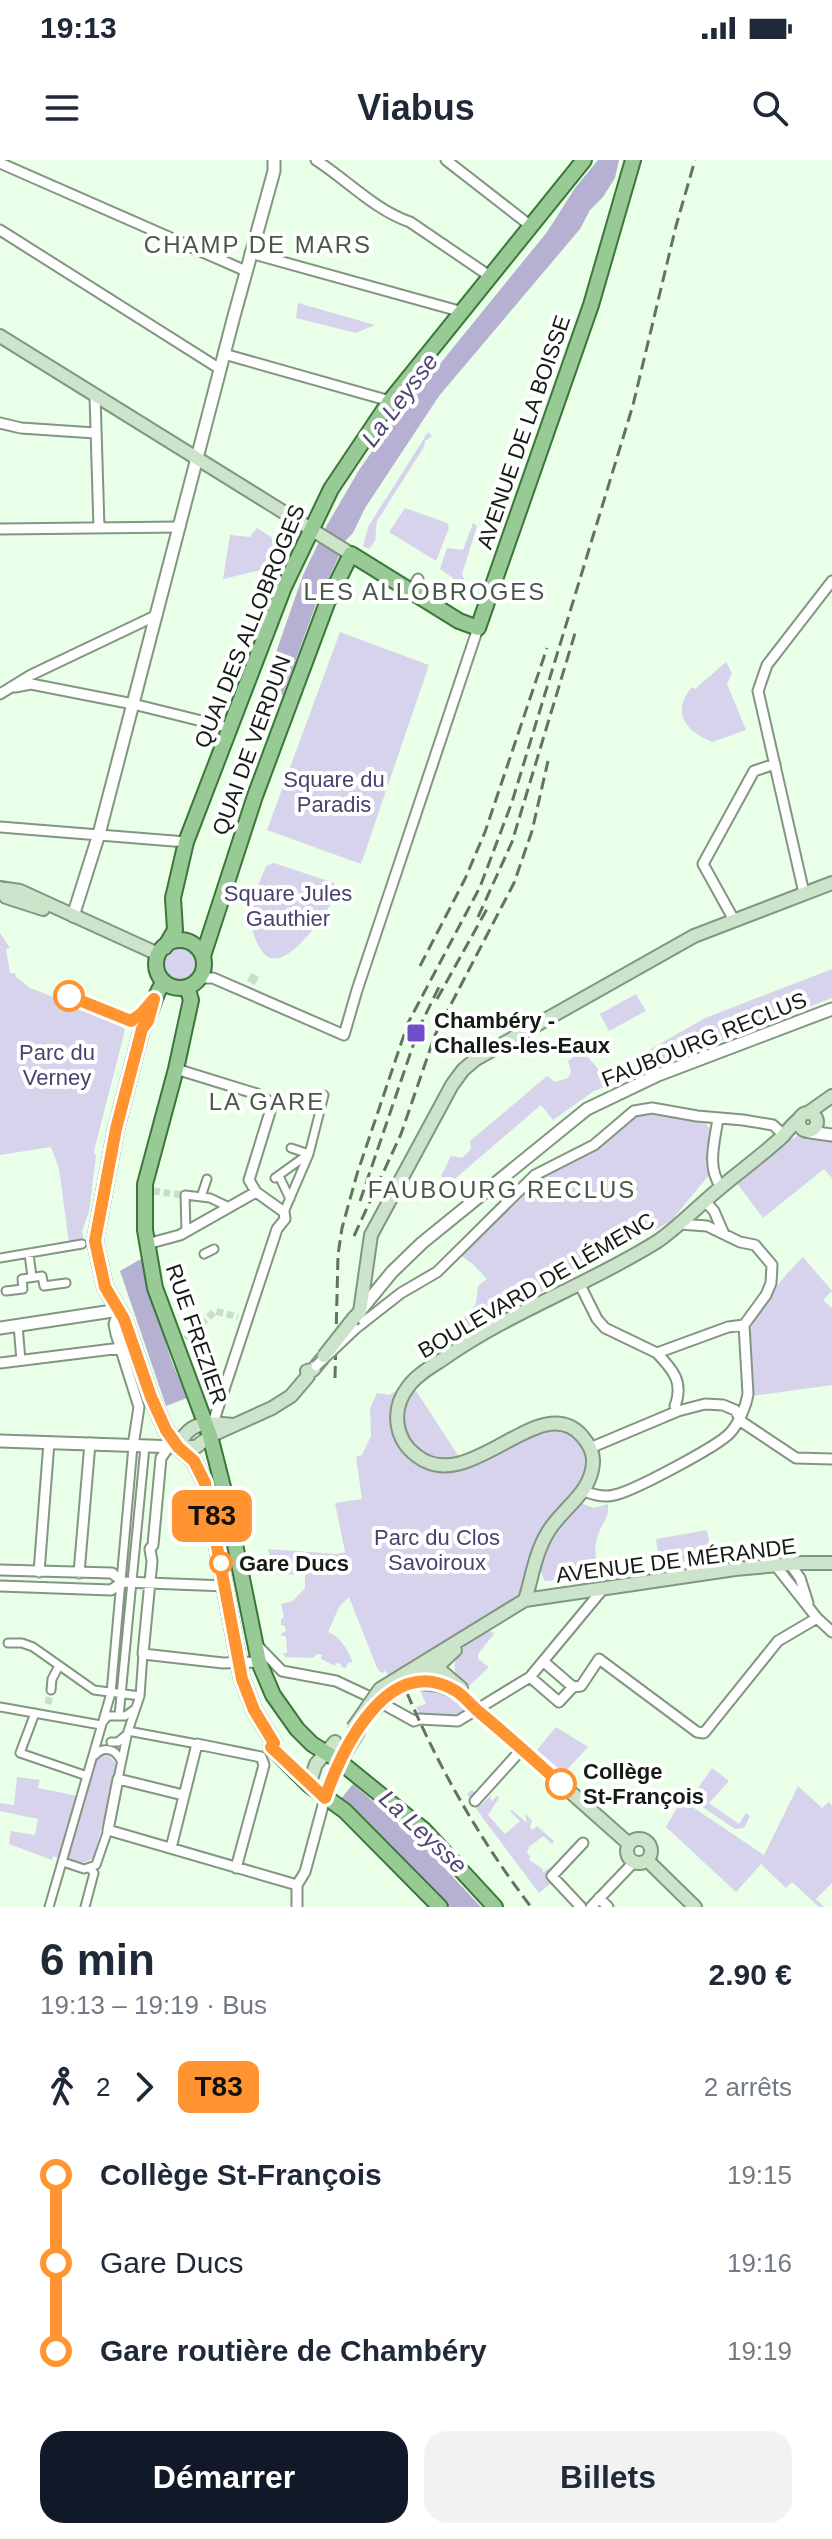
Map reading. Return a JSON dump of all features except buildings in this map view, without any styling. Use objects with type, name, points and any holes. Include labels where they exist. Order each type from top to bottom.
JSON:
[{"type":"main road","name":"QUAI DES ALLOBROGES","points":[[162,950],[175,930],[173,898],[186,842],[284,587],[316,533],[348,462],[390,401],[584,160]]},
{"type":"main road","name":"AVENUE DE LA BOISSE","points":[[478,628],[595,294],[633,160]]},
{"type":"main road","points":[[0,336],[347,552],[410,583],[459,621],[473,629],[478,628]]},
{"type":"main road","name":"QUAI DE VERDUN","points":[[205,970],[255,796],[347,552]]},
{"type":"main road","points":[[356,1320],[371,1235],[463,1070],[538,1023],[694,936],[832,883]]},
{"type":"main road","points":[[0,888],[6,897],[59,910],[162,950]]},
{"type":"main road","points":[[174,941],[187,941],[197,947],[205,970],[187,987],[175,987],[164,982],[158,971],[162,950],[174,941]]},
{"type":"main road","points":[[164,982],[157,990],[136,1049],[112,1144],[95,1239],[105,1287],[128,1328],[151,1397],[173,1447],[194,1461],[205,1483],[242,1679],[254,1710],[274,1743],[271,1747],[309,1785],[345,1811],[440,1907]]},
{"type":"main road","name":"RUE FREZIER","points":[[187,987],[191,1000],[145,1184],[147,1244],[162,1310],[209,1427],[232,1523],[259,1662],[279,1707],[312,1744],[334,1752],[424,1830],[495,1907]]},
{"type":"main road","name":"BOULEVARD DE LÉMENC","points":[[590,1448],[577,1430],[564,1424],[548,1424],[463,1464],[437,1466],[420,1459],[406,1447],[401,1439],[397,1418],[406,1389],[417,1377],[461,1347],[658,1240],[784,1135],[809,1123],[831,1097]]},
{"type":"main road","name":"FAUBOURG RECLUS","points":[[173,1447],[191,1449],[209,1427],[233,1425],[291,1396],[356,1320]]},
{"type":"main road","points":[[432,1664],[525,1600],[536,1558],[547,1533],[584,1491],[591,1478],[593,1464],[590,1448]]},
{"type":"main road","name":"AVENUE DE MÉRANDE","points":[[525,1600],[775,1565],[832,1563]]},
{"type":"main road","points":[[309,1785],[316,1764],[334,1752],[386,1695],[454,1651],[468,1637]]},
{"type":"main road","points":[[454,1651],[451,1666],[459,1690]]},
{"type":"main road","points":[[432,1664],[496,1726],[629,1844]]},
{"type":"main road","points":[[410,1677],[459,1690]]},
{"type":"main road","points":[[325,1798],[334,1752],[356,1730]]},
{"type":"main road","points":[[629,1844],[637,1839],[649,1843],[651,1853],[640,1861]]},
{"type":"main road","points":[[629,1844],[628,1855],[640,1861],[695,1907]]},
{"type":"street","points":[[73,916],[99,834],[274,171],[274,160]]},
{"type":"street","points":[[316,160],[491,277]]},
{"type":"street","points":[[446,160],[532,227]]},
{"type":"street","points":[[571,176],[576,160]]},
{"type":"street","points":[[0,163],[246,271]]},
{"type":"street","points":[[0,230],[220,369]]},
{"type":"street","points":[[250,253],[440,305],[462,314]]},
{"type":"street","points":[[224,354],[390,401]]},
{"type":"street","points":[[95,396],[99,528]]},
{"type":"street","points":[[0,423],[21,428],[95,433]]},
{"type":"street","points":[[0,529],[180,527]]},
{"type":"street","points":[[804,893],[760,703],[759,682],[767,665],[832,581]]},
{"type":"street","points":[[15,687],[25,678],[157,615]]},
{"type":"street","name":"AVENUE DE LA BOISSE","points":[[205,970],[250,988],[267,1002],[344,1035],[478,628]]},
{"type":"street","points":[[0,694],[31,684],[133,704],[230,728]]},
{"type":"street","points":[[734,920],[703,864],[754,771],[775,764]]},
{"type":"street","points":[[0,827],[186,842]]},
{"type":"street","name":"FAUBOURG RECLUS","points":[[356,1320],[392,1272],[422,1243],[587,1109],[658,1075],[832,1009]]},
{"type":"street","points":[[176,1069],[257,1094],[271,1103],[249,1180],[256,1192],[284,1212]]},
{"type":"street","points":[[209,1427],[242,1318],[309,1154],[324,1095]]},
{"type":"street","points":[[356,1320],[437,1272],[535,1175],[594,1145],[634,1111],[652,1108],[773,1125],[784,1135]]},
{"type":"street","points":[[718,1118],[712,1167],[721,1187]]},
{"type":"street","points":[[809,1123],[832,1133]]},
{"type":"street","points":[[291,1148],[309,1154]]},
{"type":"street","points":[[290,1199],[277,1177],[309,1154]]},
{"type":"street","points":[[201,1197],[207,1179]]},
{"type":"street","points":[[147,1244],[167,1240],[186,1231],[256,1192]]},
{"type":"street","points":[[186,1231],[184,1196],[201,1197],[229,1207]]},
{"type":"street","points":[[705,1201],[714,1211],[724,1234]]},
{"type":"street","points":[[584,1491],[599,1496],[618,1495],[716,1443],[731,1432],[748,1394],[744,1325],[766,1295],[771,1283],[772,1265],[760,1249],[707,1226],[679,1224]]},
{"type":"street","points":[[0,1258],[82,1244]]},
{"type":"street","points":[[204,1254],[214,1249]]},
{"type":"street","points":[[29,1254],[32,1277]]},
{"type":"street","points":[[6,1291],[23,1289],[22,1279],[32,1277],[42,1276],[44,1286],[66,1283]]},
{"type":"street","points":[[579,1283],[597,1319],[605,1328],[657,1353],[673,1370],[679,1383],[675,1406],[678,1411]]},
{"type":"street","points":[[0,1328],[119,1310],[114,1324],[139,1407],[139,1446],[109,1698],[49,1907]]},
{"type":"street","points":[[18,1325],[21,1361]]},
{"type":"street","points":[[657,1353],[728,1327],[744,1325]]},
{"type":"street","points":[[0,1363],[121,1348]]},
{"type":"street","points":[[590,1448],[678,1411],[705,1404],[723,1405],[735,1410],[755,1431],[796,1458],[832,1459]]},
{"type":"street","points":[[0,1441],[173,1447]]},
{"type":"street","points":[[39,1572],[49,1442]]},
{"type":"street","points":[[79,1573],[90,1443]]},
{"type":"street","points":[[119,1716],[123,1694],[124,1582],[139,1446]]},
{"type":"street","points":[[63,1862],[90,1868],[99,1861],[108,1830],[128,1731],[140,1696],[152,1561],[149,1558],[153,1545],[161,1458],[173,1447]]},
{"type":"street","points":[[805,1590],[806,1579],[815,1563]]},
{"type":"street","points":[[790,1564],[805,1590],[809,1607]]},
{"type":"street","points":[[775,1565],[832,1632]]},
{"type":"street","points":[[4,1571],[112,1573],[124,1582]]},
{"type":"street","points":[[105,1590],[106,1573]]},
{"type":"street","points":[[4,1586],[111,1590],[124,1582],[226,1586]]},
{"type":"street","points":[[385,1705],[414,1721],[458,1721],[530,1677],[603,1589]]},
{"type":"street","points":[[530,1677],[559,1702],[573,1687],[581,1686],[599,1659],[697,1732],[704,1733],[778,1641],[817,1618]]},
{"type":"street","points":[[8,1643],[33,1647],[109,1698],[123,1694],[140,1696]]},
{"type":"street","points":[[256,1644],[282,1671],[336,1681],[368,1696]]},
{"type":"street","points":[[143,1654],[259,1662]]},
{"type":"street","points":[[544,1662],[573,1687]]},
{"type":"street","points":[[51,1690],[52,1679],[59,1666]]},
{"type":"street","points":[[109,1698],[111,1711],[126,1722],[128,1731]]},
{"type":"street","points":[[47,1715],[48,1704]]},
{"type":"street","points":[[0,1707],[101,1725]]},
{"type":"street","points":[[101,1725],[108,1716],[129,1715],[136,1707]]},
{"type":"street","points":[[35,1713],[20,1753],[87,1776]]},
{"type":"street","points":[[101,1725],[104,1737],[121,1761]]},
{"type":"street","points":[[128,1731],[261,1757],[264,1765],[236,1868]]},
{"type":"street","points":[[94,1757],[121,1740],[128,1731]]},
{"type":"street","points":[[171,1848],[197,1744]]},
{"type":"street","points":[[475,1801],[522,1749]]},
{"type":"street","points":[[118,1779],[183,1795]]},
{"type":"street","points":[[297,1907],[297,1885],[305,1872],[325,1798]]},
{"type":"street","points":[[108,1830],[297,1885]]},
{"type":"street","points":[[581,1907],[552,1876],[583,1843]]},
{"type":"street","points":[[591,1907],[640,1861]]},
{"type":"street","points":[[85,1907],[94,1873],[90,1868]]},
{"type":"street","points":[[599,1898],[608,1907]]},
{"type":"green space","points":[[298,303],[375,325],[356,333],[296,318]]},
{"type":"green space","points":[[428,432],[432,436],[425,441],[377,521],[375,541],[369,549],[363,546],[368,527]]},
{"type":"green space","points":[[405,508],[447,523],[449,528],[436,561],[389,532]]},
{"type":"green space","points":[[473,523],[477,526],[462,574],[465,582],[457,587],[453,585],[453,578],[440,569],[447,548],[463,550]]},
{"type":"green space","points":[[257,528],[276,540],[261,570],[223,579],[230,535],[250,537]]},
{"type":"green space","name":"Square du Paradis","points":[[340,632],[429,665],[361,864],[267,830]]},
{"type":"green space","points":[[726,662],[732,673],[727,684],[746,730],[712,742],[688,726],[682,705],[692,687],[695,689]]},
{"type":"green space","name":"Square Jules Gauthier","points":[[274,863],[334,883],[337,894],[303,941],[279,958],[269,957],[260,948],[250,918],[252,901],[266,866]]},
{"type":"green space","name":"Parc du Verney","points":[[0,933],[10,948],[6,949],[10,973],[15,973],[30,988],[120,1023],[125,1030],[94,1151],[96,1156],[89,1212],[82,1231],[84,1242],[69,1244],[59,1168],[51,1147],[0,1155]]},
{"type":"green space","points":[[180,945],[193,951],[199,964],[193,977],[180,983],[167,977],[161,964],[167,951]]},
{"type":"green space","points":[[832,969],[832,998],[594,1091],[553,1120],[541,1105],[449,1184],[441,1176],[451,1156],[462,1158],[471,1149],[470,1141],[547,1076],[555,1082],[568,1078],[571,1072],[568,1061],[582,1050],[604,1076],[705,1018]]},
{"type":"green space","points":[[636,994],[646,1011],[609,1031],[600,1014]]},
{"type":"green space","points":[[640,1112],[703,1121],[713,1132],[709,1175],[671,1221],[508,1307],[444,1347],[444,1333],[455,1323],[459,1324],[476,1304],[478,1286],[487,1279],[460,1255],[540,1176]]},
{"type":"green space","points":[[807,1135],[832,1138],[832,1178],[824,1169],[763,1218],[736,1182],[789,1140]]},
{"type":"green space","points":[[803,1257],[832,1291],[823,1300],[832,1308],[832,1385],[752,1396],[748,1340],[755,1318]]},
{"type":"green space","name":"Parc du Clos Savoiroux","points":[[411,1383],[463,1463],[556,1423],[588,1442],[591,1478],[554,1523],[525,1600],[393,1680],[384,1670],[384,1673],[380,1672],[377,1668],[349,1597],[339,1607],[328,1632],[340,1640],[353,1662],[348,1663],[346,1668],[336,1663],[335,1666],[317,1654],[313,1658],[285,1657],[286,1636],[281,1634],[286,1631],[285,1626],[281,1625],[284,1617],[281,1604],[293,1601],[305,1588],[305,1575],[273,1574],[268,1549],[345,1552],[335,1503],[362,1499],[356,1457],[362,1455],[371,1436],[370,1408],[377,1393],[389,1395]]},
{"type":"green space","points":[[581,1503],[594,1508],[608,1504],[595,1548],[600,1577],[545,1581],[541,1560],[549,1537],[564,1517]]},
{"type":"green space","points":[[707,1530],[712,1557],[660,1566],[656,1539]]},
{"type":"green space","points":[[488,1629],[494,1634],[478,1654],[478,1659],[489,1667],[468,1687],[459,1679],[455,1663],[464,1647]]},
{"type":"green space","points":[[420,1690],[447,1696],[469,1712],[457,1718],[421,1716],[416,1707],[426,1704]]},
{"type":"green space","points":[[556,1727],[588,1747],[564,1773],[537,1750]]},
{"type":"green space","points":[[109,1756],[118,1766],[93,1859],[82,1863],[72,1861],[67,1855],[95,1760]]},
{"type":"green space","points":[[712,1768],[729,1781],[709,1803],[739,1824],[746,1813],[750,1816],[744,1828],[735,1829],[686,1796],[687,1790],[694,1794]]},
{"type":"green space","points":[[17,1777],[40,1780],[38,1788],[78,1796],[59,1858],[53,1856],[52,1860],[9,1844],[11,1831],[35,1835],[38,1819],[0,1811],[0,1803],[14,1805]]},
{"type":"green space","points":[[798,1786],[822,1808],[829,1802],[832,1806],[832,1883],[816,1899],[824,1907],[819,1907],[792,1882],[786,1888],[761,1864],[736,1892],[666,1827],[678,1806],[688,1804],[764,1855]]},
{"type":"green space","points":[[472,1790],[479,1796],[475,1801],[480,1806],[492,1794],[492,1801],[497,1796],[499,1798],[488,1815],[505,1834],[520,1821],[512,1810],[527,1823],[525,1814],[532,1820],[530,1828],[533,1830],[537,1826],[554,1841],[552,1844],[543,1836],[529,1847],[527,1853],[531,1857],[529,1860],[543,1869],[543,1873],[548,1868],[551,1871],[546,1877],[551,1883],[539,1893],[467,1794]]},
{"type":"shaded area","points":[[598,160],[619,160],[615,178],[603,197],[590,210],[580,229],[439,396],[346,540],[320,593],[283,695],[264,687],[303,575],[359,470],[392,423],[547,232],[575,188]]},
{"type":"shaded area","points":[[141,1259],[171,1360],[187,1398],[166,1406],[120,1271]]},
{"type":"shaded area","points":[[353,1784],[423,1845],[481,1907],[450,1907],[340,1800]]},
{"type":"tunnel","points":[[251,983],[257,971]]},
{"type":"tunnel","points":[[153,1191],[182,1195]]},
{"type":"tunnel","points":[[178,1346],[215,1311],[238,1317]]},
{"type":"tunnel","points":[[48,1704],[51,1690]]},
{"type":"railway","points":[[335,1378],[338,1255],[357,1174],[408,1023],[480,887],[512,802],[633,405],[695,160]]},
{"type":"railway","points":[[478,917],[512,842],[576,630]]},
{"type":"railway","points":[[420,966],[465,879],[485,832],[547,648]]},
{"type":"railway","points":[[354,1236],[401,1134],[435,1035],[514,883],[532,831],[548,761]]},
{"type":"railway","points":[[437,999],[487,909]]},
{"type":"railway","points":[[360,1201],[419,1028],[439,987]]},
{"type":"railway","points":[[407,1693],[462,1804],[531,1907]]},
{"type":"bus line","name":"T83","points":[[69,996],[131,1021],[154,999],[148,1021],[142,1029],[116,1129],[95,1241],[105,1287],[124,1319],[166,1430],[178,1447],[194,1461],[205,1483],[242,1679],[254,1710],[274,1743],[271,1747],[325,1798],[345,1751],[386,1695],[413,1682],[430,1683],[457,1692],[561,1784]]},
{"type":"place","name":"Chambéry - Challes-les-Eaux","points":[[416,1033]]},
{"type":"place","name":"Gare Ducs","points":[[221,1563]]},
{"type":"place","name":"Collège St-François","points":[[561,1784]]},
{"type":"district","name":"CHAMP DE MARS","points":[[258,245]]},
{"type":"district","name":"LES ALLOBROGES","points":[[425,592]]},
{"type":"district","name":"LA GARE","points":[[267,1102]]},
{"type":"district","name":"FAUBOURG RECLUS","points":[[502,1190]]},
{"type":"water label","name":"La Leysse","points":[[400,400]]},
{"type":"water label","name":"La Leysse","points":[[423,1832]]}]
